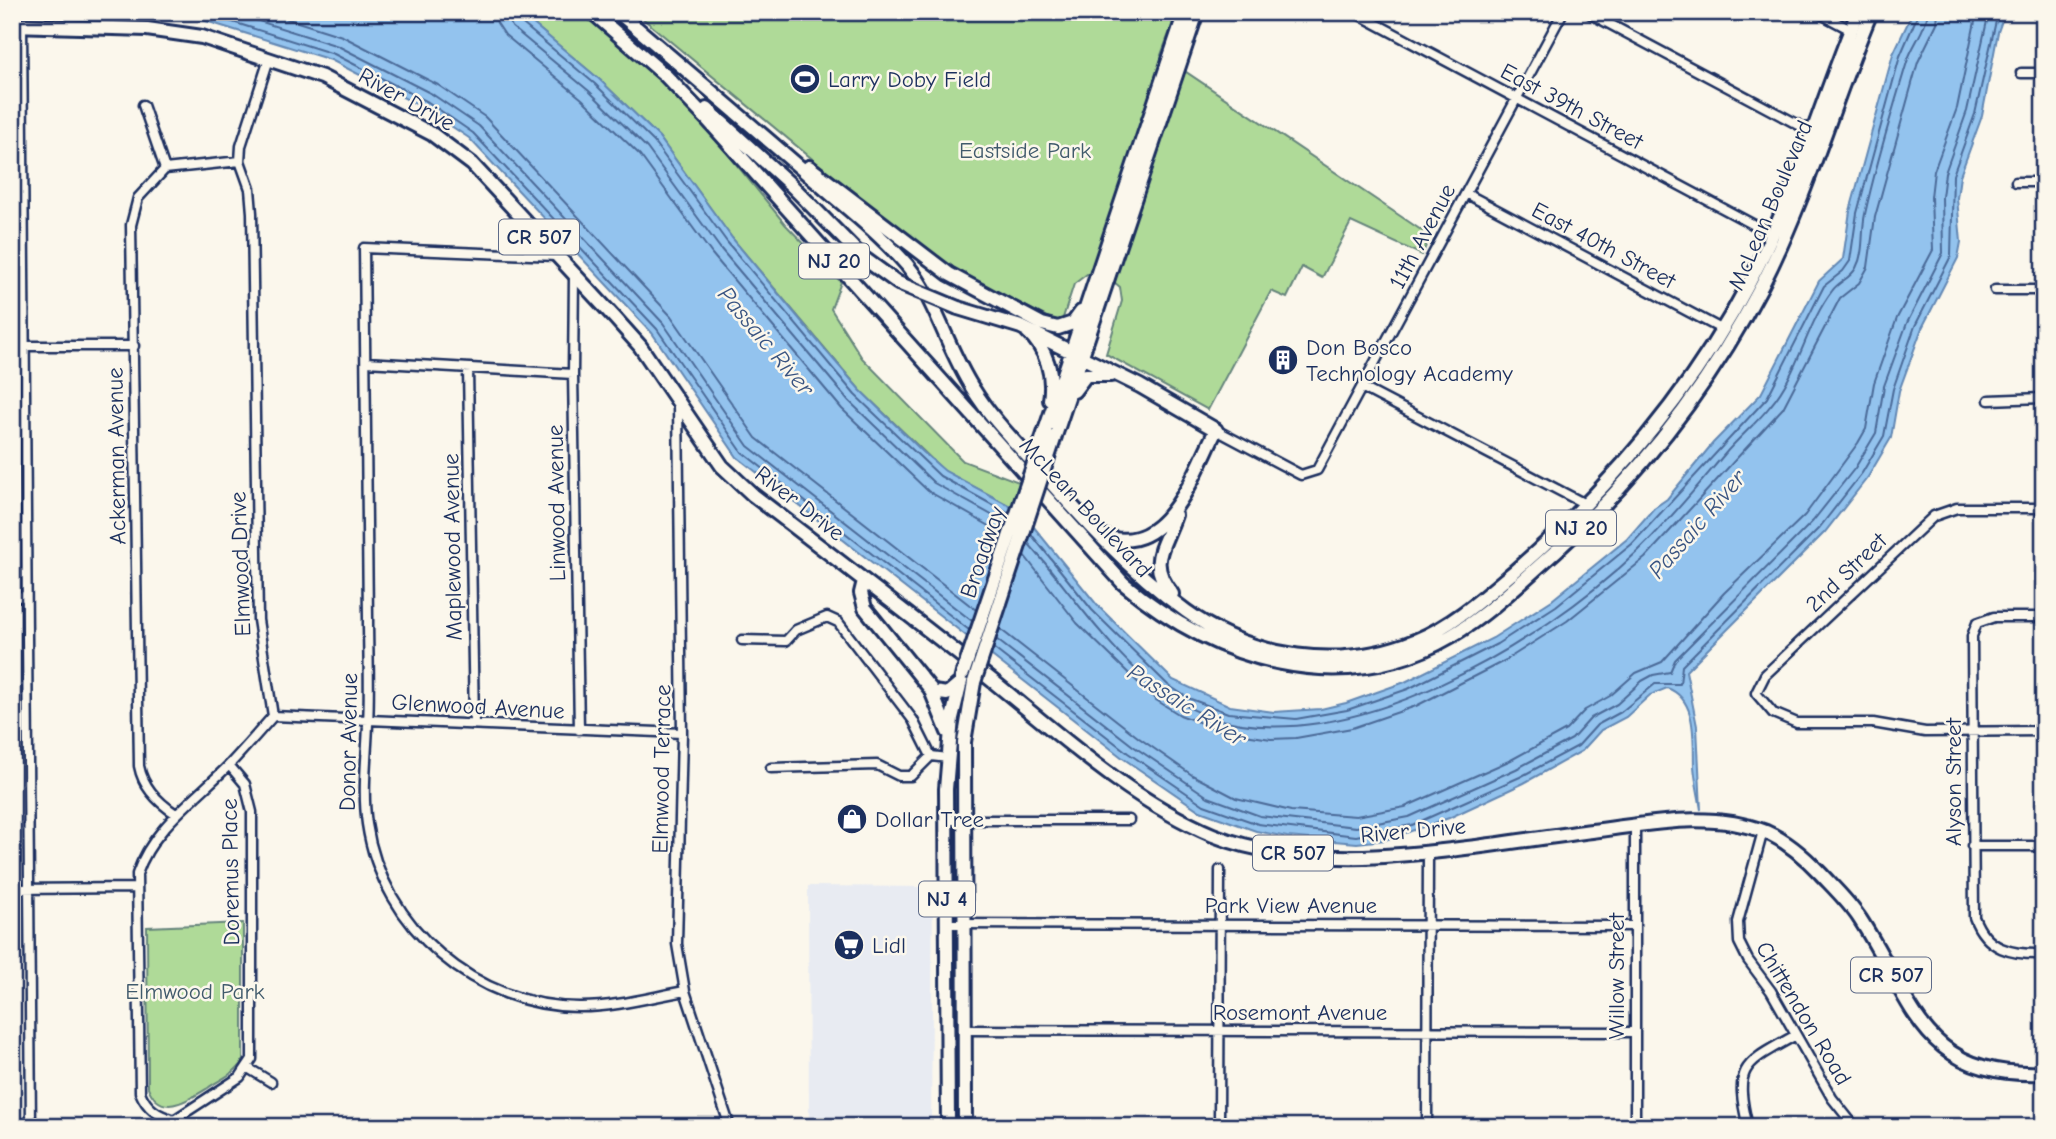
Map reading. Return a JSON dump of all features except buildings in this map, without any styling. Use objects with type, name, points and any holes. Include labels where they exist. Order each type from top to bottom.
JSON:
[{"type":"main road","name":"McLean Boulevard","points":[[592,12],[666,76],[1124,583],[1178,623],[1240,654],[1290,666],[1339,669],[1406,656],[1438,643],[1468,625],[1587,522],[1665,436],[1716,364],[1778,254],[1871,12]]},
{"type":"main road","name":"McLean Boulevard","points":[[618,12],[775,146],[905,263],[931,301],[962,371],[981,401],[1098,533],[1186,611],[1228,636],[1276,652],[1324,658],[1386,650],[1418,640],[1462,615],[1587,505],[1663,418],[1723,330],[1773,234],[1858,12]]},
{"type":"main road","name":"Broadway","points":[[1102,282],[1185,12]]},
{"type":"main road","name":"Broadway","points":[[965,1127],[964,742],[974,682],[1077,353],[1197,12]]},
{"type":"main road","name":"River Drive","points":[[17,25],[173,32],[202,37],[322,77],[432,134],[472,164],[640,346],[722,466],[753,495],[1102,767],[1199,828],[1249,845],[1306,855],[1363,857],[1428,852],[1641,825]]},
{"type":"main road","points":[[666,76],[755,152],[862,257],[898,283],[958,308],[1021,327],[1077,353],[1216,430],[1178,503],[1160,550],[1158,568],[1164,584],[1186,611]]},
{"type":"main road","points":[[775,146],[819,173],[876,220],[949,274],[1042,324],[1058,328],[1073,323],[1102,282]]},
{"type":"main road","points":[[1021,327],[1040,347],[1050,369],[1051,432]]},
{"type":"main road","points":[[1051,432],[1078,382],[1086,375],[1097,373],[1124,378]]},
{"type":"main road","name":"Broadway","points":[[948,1127],[946,820],[949,740],[963,673],[1051,432]]},
{"type":"main road","points":[[1098,533],[1128,541],[1142,539],[1162,524],[1178,503]]},
{"type":"main road","points":[[864,581],[862,593],[865,608],[929,687],[946,724],[949,740]]},
{"type":"main road","points":[[929,687],[939,694],[952,692],[963,673]]},
{"type":"main road","name":"CR 507","points":[[1641,825],[1710,820],[1763,831],[1801,854],[1850,906],[1907,1003],[1933,1040],[1956,1056],[1981,1068],[2008,1073],[2044,1073]]},
{"type":"street","name":"East 39th Street","points":[[1354,12],[1773,234]]},
{"type":"street","name":"11th Avenue","points":[[1216,430],[1297,473],[1310,474],[1320,465],[1563,12]]},
{"type":"street","points":[[1587,12],[1812,132]]},
{"type":"street","points":[[1817,12],[1850,30]]},
{"type":"street","points":[[17,25],[26,345],[31,1127]]},
{"type":"street","name":"Elmwood Drive","points":[[269,59],[244,131],[240,161],[250,189],[252,213],[258,620],[273,716]]},
{"type":"street","points":[[2021,73],[2044,73]]},
{"type":"street","points":[[143,105],[165,169],[240,161]]},
{"type":"street","name":"Ackerman Avenue","points":[[165,169],[149,184],[133,210],[131,242],[139,766],[141,779],[148,789],[176,814]]},
{"type":"street","points":[[2016,182],[2044,182]]},
{"type":"street","name":"East 40th Street","points":[[1467,194],[1723,330]]},
{"type":"street","name":"Donor Avenue","points":[[556,256],[364,248],[369,720],[364,803],[371,845],[398,907],[440,955],[495,989],[550,1005],[603,1006],[685,990]]},
{"type":"street","name":"Linwood Avenue","points":[[574,275],[572,374],[579,730]]},
{"type":"street","points":[[1995,290],[2044,290]]},
{"type":"street","points":[[12,346],[134,346]]},
{"type":"street","points":[[366,362],[572,374]]},
{"type":"street","name":"Maplewood Avenue","points":[[468,369],[474,724]]},
{"type":"street","points":[[1363,387],[1587,505]]},
{"type":"street","points":[[1989,400],[2044,398]]},
{"type":"street","name":"Elmwood Terrace","points":[[678,404],[682,733],[677,944],[685,990],[730,1127]]},
{"type":"street","name":"2nd Street","points":[[1972,732],[1913,732],[1873,723],[1788,721],[1765,706],[1756,693],[1760,681],[1928,521],[1950,509],[2044,508]]},
{"type":"street","points":[[12,597],[26,596]]},
{"type":"street","points":[[742,640],[786,640],[796,631],[827,617],[838,622],[913,720],[931,756]]},
{"type":"street","name":"Alyson Street","points":[[2044,617],[1994,617],[1978,623],[1972,636],[1972,907],[1977,925],[1987,939],[2014,954],[2044,954]]},
{"type":"street","points":[[271,1082],[248,1068],[240,1077],[174,1123],[157,1115],[144,1102],[140,1091],[137,874],[147,849],[176,814],[229,765],[273,716]]},
{"type":"street","name":"Glenwood Avenue","points":[[273,716],[682,733]]},
{"type":"street","points":[[1972,732],[2044,731]]},
{"type":"street","points":[[931,756],[947,758]]},
{"type":"street","points":[[771,768],[877,765],[899,776],[911,776],[931,756]]},
{"type":"street","name":"Doremus Place","points":[[229,765],[245,784],[252,812],[252,1059],[248,1068]]},
{"type":"street","points":[[946,820],[1129,820]]},
{"type":"street","name":"Willow Street","points":[[1635,1127],[1635,926],[1641,825]]},
{"type":"street","name":"Chittendon Road","points":[[1763,831],[1737,932],[1743,951],[1764,979],[1832,1098],[1854,1127]]},
{"type":"street","points":[[1972,846],[2044,846]]},
{"type":"street","points":[[1427,1127],[1428,852]]},
{"type":"street","points":[[1219,1127],[1220,870]]},
{"type":"street","points":[[12,888],[137,888]]},
{"type":"street","name":"Park View Avenue","points":[[947,924],[1635,926]]},
{"type":"street","name":"Rosemont Avenue","points":[[966,1030],[1635,1032]]},
{"type":"street","points":[[1748,1127],[1740,1090],[1746,1069],[1761,1055],[1796,1035]]},
{"type":"shaded area","points":[[808,886],[933,887],[931,1127],[809,1127]]},
{"type":"green space","points":[[519,12],[583,12],[688,105],[785,224],[841,282],[831,309],[862,358],[963,461],[1019,482],[1012,507],[944,471],[860,390],[732,238],[659,137],[599,79]]},
{"type":"green space","name":"Eastside Park","points":[[635,12],[1177,12],[1161,55],[1430,236],[1422,255],[1351,222],[1322,278],[1302,267],[1287,298],[1271,291],[1208,410],[1106,354],[1122,301],[1120,287],[1108,277],[1087,274],[1074,284],[1061,324],[961,274],[916,245]]},
{"type":"green space","name":"Elmwood Park","points":[[243,923],[243,1060],[232,1073],[183,1102],[167,1105],[159,1102],[148,1087],[147,927]]},
{"type":"water","name":"Passaic River","points":[[177,12],[519,12],[599,79],[659,137],[732,238],[827,352],[860,390],[923,452],[945,471],[1012,507],[1029,521],[1097,605],[1173,680],[1230,706],[1274,712],[1321,709],[1405,682],[1493,638],[1552,600],[1627,539],[1654,508],[1667,499],[1713,443],[1761,394],[1819,281],[1843,259],[1850,211],[1893,54],[1913,12],[2005,12],[1998,32],[1982,116],[1960,176],[1957,198],[1961,242],[1958,258],[1922,328],[1899,391],[1891,438],[1868,477],[1825,532],[1686,671],[1697,726],[1701,810],[1689,711],[1677,693],[1667,688],[1650,695],[1626,717],[1601,730],[1582,751],[1524,783],[1449,818],[1385,840],[1357,843],[1287,837],[1256,831],[1200,811],[1124,759],[737,457],[652,333],[469,138],[424,108],[331,60]]},
{"type":"place","name":"Larry Doby Field","points":[[805,79]]},
{"type":"place","name":"Don Bosco Technology Academy","points":[[1283,360]]},
{"type":"place","name":"Dollar Tree","points":[[852,819]]},
{"type":"place","name":"Lidl","points":[[849,945]]}]
